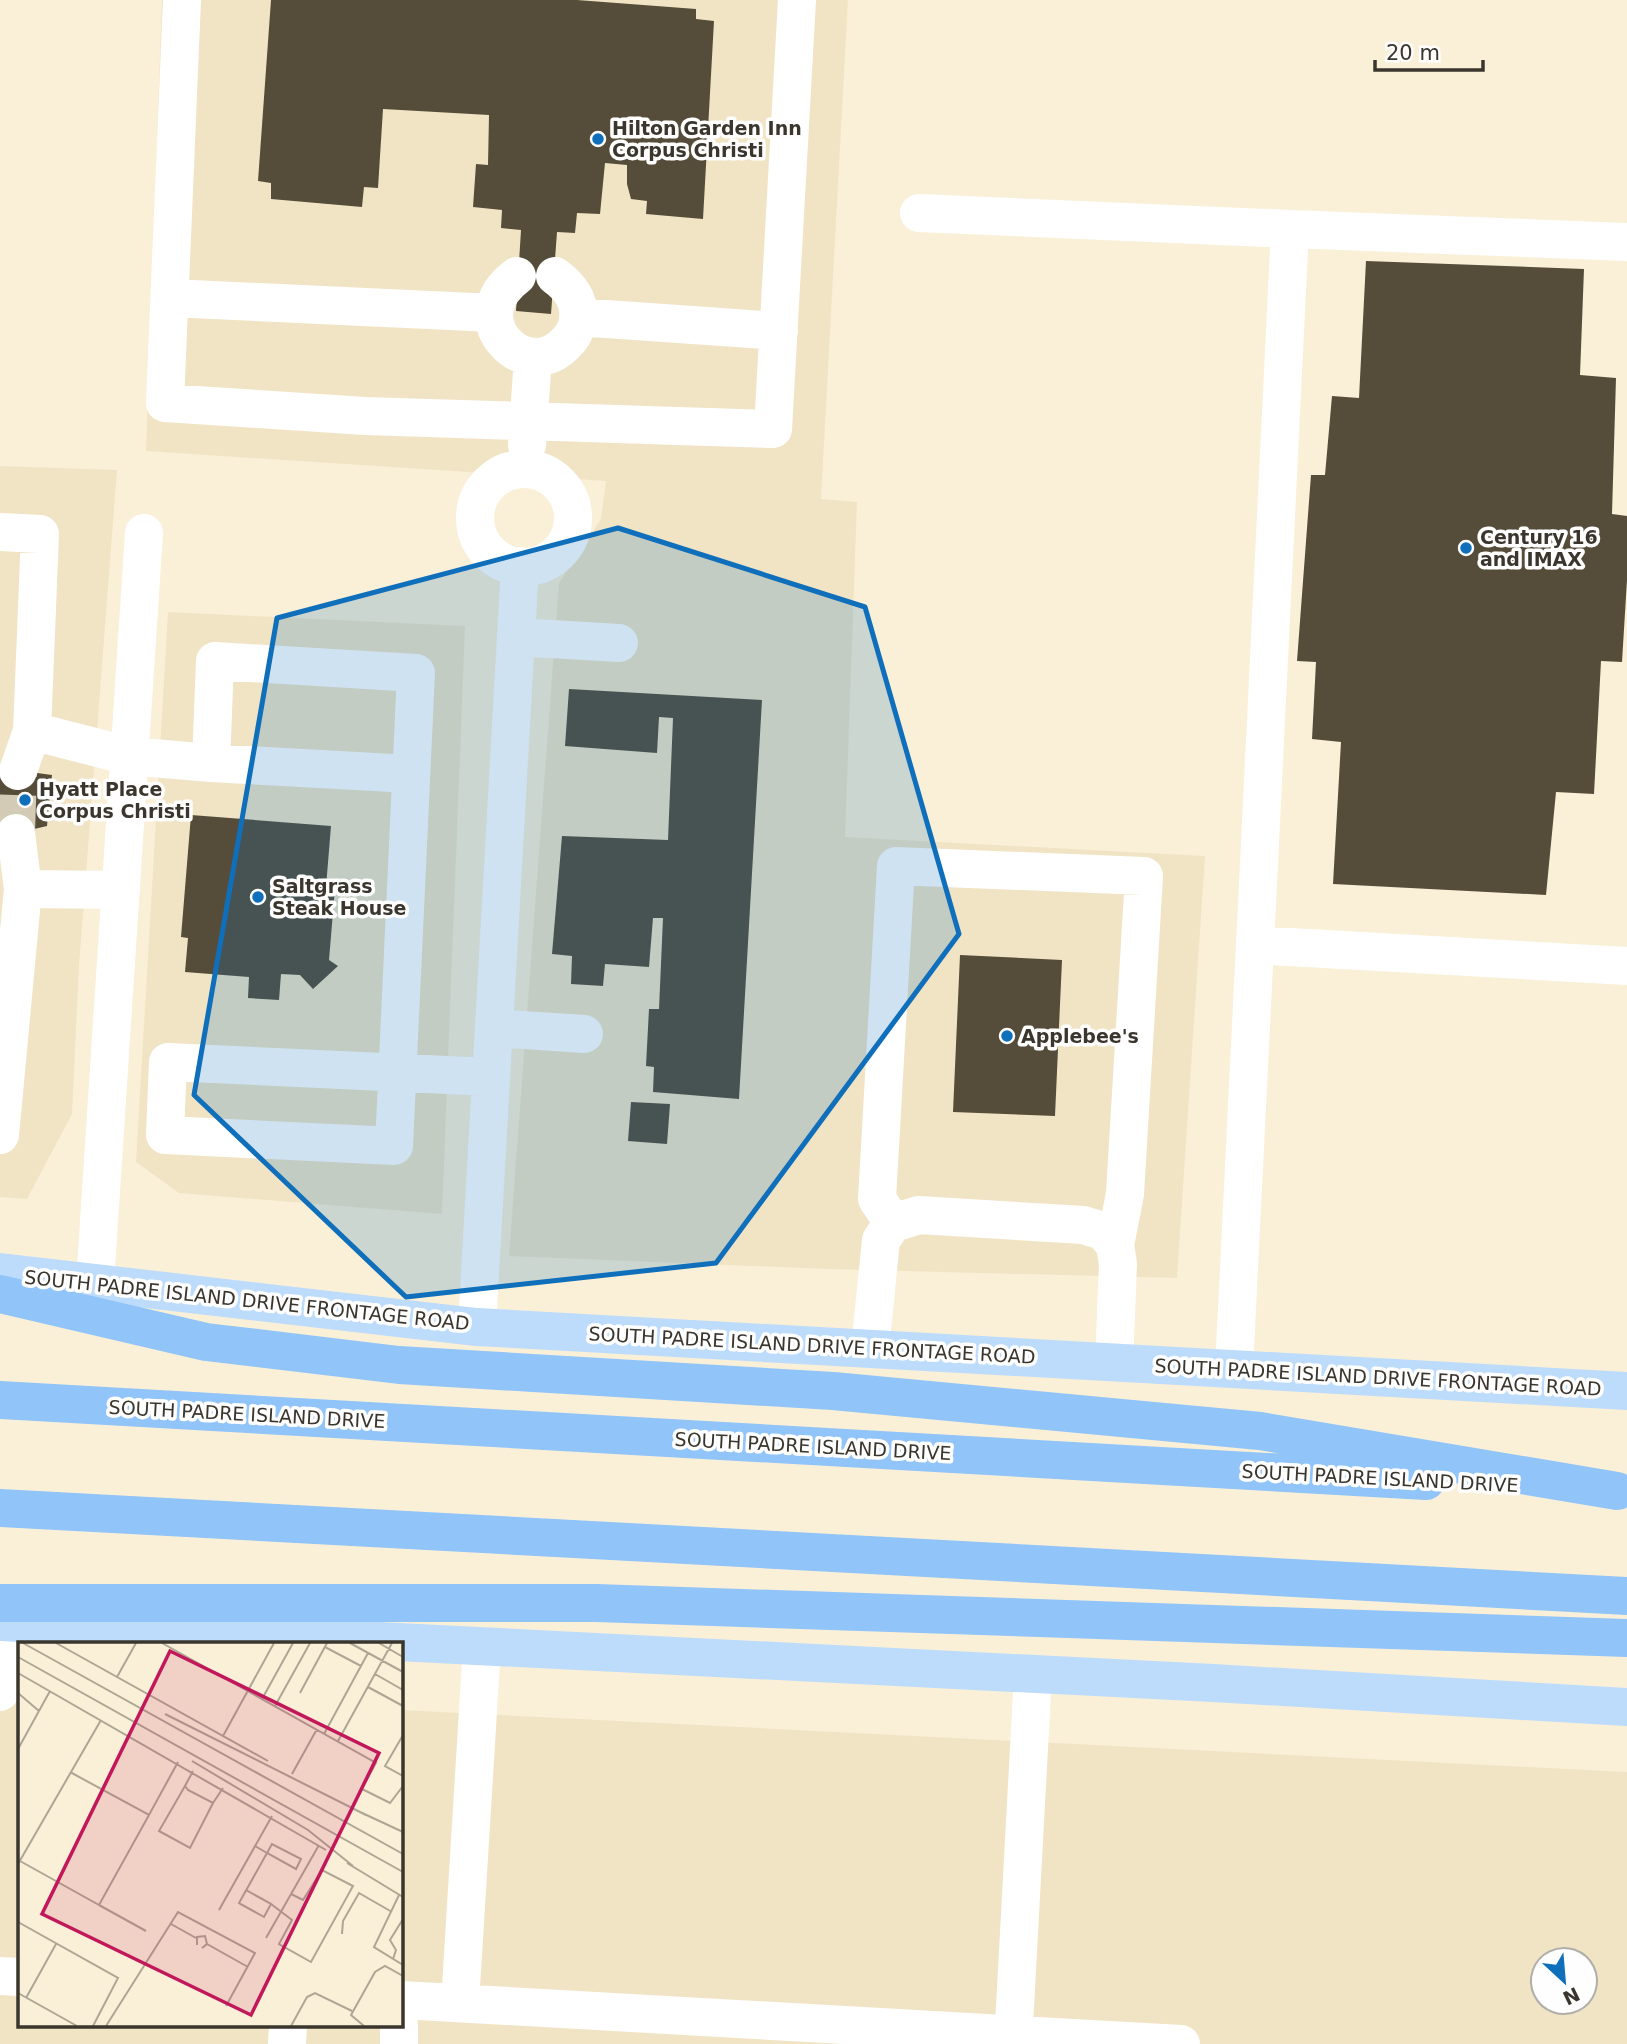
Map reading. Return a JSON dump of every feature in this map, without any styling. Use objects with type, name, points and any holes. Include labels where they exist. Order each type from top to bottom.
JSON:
[{"type":"highway","points":[[0,1294],[206,1342],[399,1365],[833,1391],[1260,1431],[1622,1492]]},
{"type":"highway","name":"SOUTH PADRE ISLAND DRIVE","points":[[0,1400],[1622,1492]]},
{"type":"highway","points":[[0,1508],[1627,1596]]},
{"type":"highway","points":[[2,1616],[596,1603],[1627,1638]]},
{"type":"main road","name":"SOUTH PADRE ISLAND DRIVE FRONTAGE ROAD","points":[[0,1272],[477,1327],[1627,1391]]},
{"type":"main road","points":[[2,1616],[482,1646],[1627,1707]]},
{"type":"lane","points":[[182,0],[165,403],[365,416],[773,429],[797,0]]},
{"type":"lane","points":[[919,213],[1627,242]]},
{"type":"lane","points":[[1234,1368],[1290,229]]},
{"type":"lane","points":[[517,276],[499,293],[494,313],[496,330],[512,350],[533,357],[549,355],[560,349],[576,330],[578,305],[573,293],[555,276]]},
{"type":"lane","points":[[170,298],[494,313]]},
{"type":"lane","points":[[579,317],[779,331]]},
{"type":"lane","points":[[526,468],[533,357]]},
{"type":"lane","points":[[526,468],[553,478],[567,495],[573,515],[565,544],[556,554],[544,562],[520,566],[495,558],[486,549],[479,539],[474,515],[482,492],[490,482],[511,470],[526,468]]},
{"type":"lane","points":[[0,532],[40,534],[32,731],[18,771]]},
{"type":"lane","points":[[95,1283],[144,533]]},
{"type":"lane","points":[[477,1327],[520,566]]},
{"type":"lane","points":[[516,636],[619,643]]},
{"type":"lane","points":[[105,1132],[394,1146],[416,674],[215,661],[211,762]]},
{"type":"lane","points":[[32,731],[129,756],[411,774]]},
{"type":"lane","points":[[0,1135],[23,889],[16,833]]},
{"type":"lane","points":[[893,1223],[877,1199],[896,866],[1144,876],[1125,1194],[1115,1245],[1118,1264],[1114,1362]]},
{"type":"lane","points":[[23,889],[121,890]]},
{"type":"lane","points":[[1255,945],[1627,966]]},
{"type":"lane","points":[[494,1028],[584,1034]]},
{"type":"lane","points":[[110,1059],[491,1077]]},
{"type":"lane","points":[[165,1135],[168,1062]]},
{"type":"lane","points":[[870,1349],[881,1240],[893,1223],[919,1215],[1083,1225],[1103,1231],[1115,1245]]},
{"type":"lane","points":[[0,1692],[2,1616]]},
{"type":"lane","points":[[460,2003],[482,1646]]},
{"type":"lane","points":[[1013,2039],[1033,1674]]},
{"type":"lane","points":[[0,1976],[18,1977]]},
{"type":"lane","points":[[402,2000],[460,2003],[688,2030],[1181,2044]]},
{"type":"lane","points":[[287,2044],[288,2026]]},
{"type":"lane","points":[[399,2026],[399,2044]]},
{"type":"highlighted area","points":[[618,528],[865,607],[959,934],[716,1263],[406,1297],[194,1095],[277,618]]},
{"type":"shaded area","points":[[162,0],[848,0],[821,499],[857,502],[845,837],[1205,856],[1177,1278],[827,1269],[509,1256],[559,583],[601,519],[606,481],[146,451]]},
{"type":"shaded area","points":[[0,466],[117,470],[79,966],[72,1114],[27,1199],[0,1197]]},
{"type":"shaded area","points":[[168,612],[465,626],[442,1214],[179,1193],[136,1162]]},
{"type":"shaded area","points":[[0,1691],[18,1692],[18,2026],[402,2026],[402,1710],[1627,1772],[1627,2044],[0,2044]]},
{"type":"building","name":"Hilton Garden Inn Corpus Christi","points":[[271,0],[577,0],[696,9],[696,19],[714,21],[703,219],[646,214],[647,201],[631,199],[627,184],[627,165],[605,163],[600,214],[577,213],[575,233],[557,232],[551,314],[516,311],[521,230],[501,228],[502,210],[473,207],[476,164],[488,165],[489,115],[383,109],[378,188],[364,187],[362,207],[271,199],[271,183],[258,181]]},
{"type":"building","name":"Century 16 and IMAX","points":[[1366,261],[1584,269],[1580,375],[1616,378],[1612,514],[1627,516],[1627,580],[1622,662],[1601,661],[1594,794],[1556,792],[1546,895],[1333,884],[1341,742],[1312,739],[1316,662],[1297,661],[1311,475],[1325,475],[1332,396],[1359,398]]},
{"type":"building","points":[[569,689],[762,700],[739,1099],[653,1092],[654,1067],[646,1066],[649,1009],[659,1009],[663,918],[653,918],[649,967],[605,964],[603,986],[571,984],[572,956],[552,954],[562,836],[668,840],[673,718],[659,717],[657,753],[565,746]]},
{"type":"building","name":"Hyatt Place Corpus Christi","points":[[0,768],[52,775],[47,826],[0,837]]},
{"type":"building","points":[[191,815],[331,826],[326,887],[335,888],[329,960],[338,966],[313,989],[300,975],[281,974],[279,1000],[248,998],[249,977],[185,972],[188,938],[181,937]]},
{"type":"building","name":"Applebee's","points":[[960,955],[1062,960],[1055,1116],[953,1112]]},
{"type":"building","points":[[631,1102],[670,1104],[667,1144],[628,1141]]},
{"type":"tunnel","points":[[16,833],[18,771]]},
{"type":"place","name":"Hilton Garden Inn Corpus Christi","points":[[598,139]]},
{"type":"place","name":"Century 16 and IMAX","points":[[1466,548]]},
{"type":"place","name":"Hyatt Place Corpus Christi","points":[[25,800]]},
{"type":"place","name":"Saltgrass Steak House","points":[[258,897]]},
{"type":"place","name":"Applebee's","points":[[1007,1036]]}]
